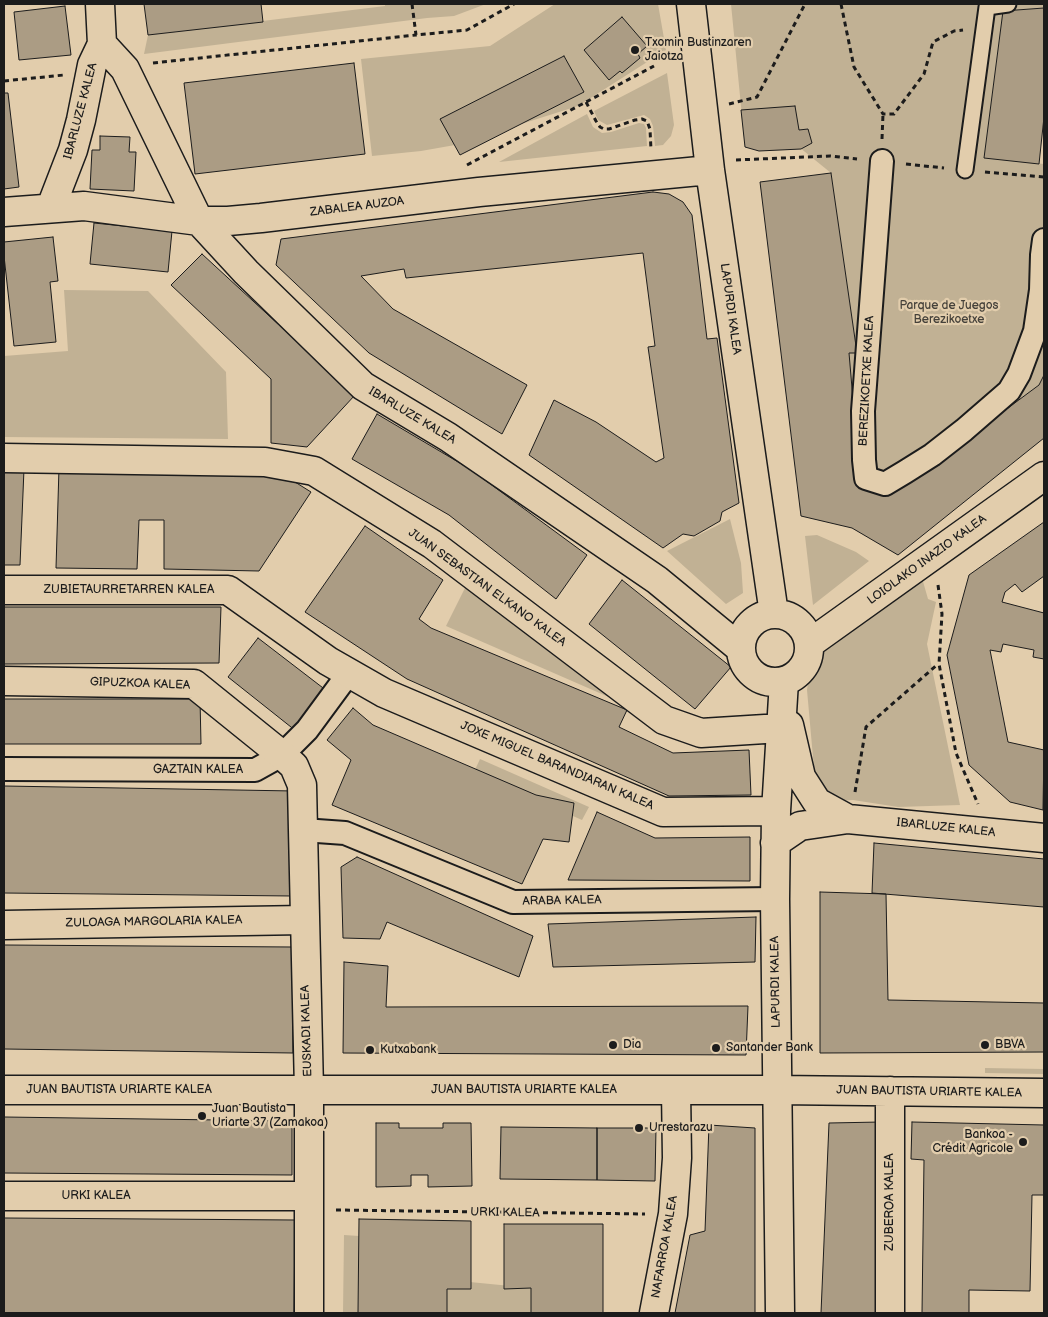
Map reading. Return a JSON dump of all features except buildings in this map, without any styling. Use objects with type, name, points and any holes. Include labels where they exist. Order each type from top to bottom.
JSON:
[{"type":"street","name":"IBARLUZE KALEA","points":[[51,207],[73,150],[92,65],[102,44],[100,4]]},
{"type":"street","name":"LAPURDI KALEA","points":[[691,4],[710,170],[774,614]]},
{"type":"street","name":"IBARLUZE KALEA","points":[[102,44],[125,69],[199,221],[246,272],[363,386],[448,437],[657,580],[741,649]]},
{"type":"street","name":"BEREZIKOETXE KALEA","points":[[882,161],[863,410],[866,478],[885,484],[905,472],[932,455],[964,430],[1008,391],[1019,374],[1035,331],[1041,290],[1044,240]]},
{"type":"street","name":"ZABALEA AUZOA","points":[[4,212],[84,206],[199,221],[261,218],[479,192],[710,170]]},
{"type":"street","name":"JUAN SEBASTIAN ELKANO KALEA","points":[[4,458],[265,462],[314,471],[432,544],[664,720],[701,733],[782,718]]},
{"type":"street","name":"LOIOLAKO INAZIO KALEA","points":[[809,644],[935,554],[1038,488]]},
{"type":"street","name":"ZUBIETAURRETARREN KALEA","points":[[4,590],[228,590],[328,661],[349,673]]},
{"type":"street","points":[[784,615],[793,619],[801,626],[809,644],[809,654],[801,671],[784,682],[764,681],[754,676],[747,669],[742,659],[742,638],[746,629],[754,621],[764,616],[784,615]]},
{"type":"street","name":"GAZTAIN KALEA","points":[[4,769],[255,770],[282,754],[307,730],[349,673]]},
{"type":"street","name":"JOXE MIGUEL BARANDIARAN KALEA","points":[[349,673],[384,692],[663,812],[776,811]]},
{"type":"street","name":"GIPUZKOA KALEA","points":[[4,681],[194,684],[282,754]]},
{"type":"street","name":"LAPURDI KALEA","points":[[780,1313],[774,899],[776,811],[784,682]]},
{"type":"street","name":"IBARLUZE KALEA","points":[[782,718],[792,731],[801,777],[817,802],[848,819]]},
{"type":"street","name":"EUSKADI KALEA","points":[[282,754],[294,766],[302,785],[309,1090],[310,1313]]},
{"type":"street","name":"IBARLUZE KALEA","points":[[776,842],[800,826],[848,819],[1044,838]]},
{"type":"street","name":"ARABA KALEA","points":[[303,830],[345,833],[513,902],[774,899]]},
{"type":"street","name":"ZULOAGA MARGOLARIA KALEA","points":[[4,925],[304,920]]},
{"type":"street","name":"JUAN BAUTISTA URIARTE KALEA","points":[[4,1090],[777,1090],[1044,1093]]},
{"type":"street","name":"NAFARROA KALEA","points":[[654,1313],[673,1214],[678,1158],[676,1090]]},
{"type":"street","name":"ZUBEROA KALEA","points":[[890,1091],[890,1313]]},
{"type":"street","name":"URKI KALEA","points":[[4,1196],[309,1196]]},
{"type":"lane","points":[[965,170],[987,8],[1008,4]]},
{"type":"path","points":[[412,4],[416,35]]},
{"type":"path","points":[[143,64],[467,30],[514,4]]},
{"type":"path","points":[[728,105],[758,97],[805,4]]},
{"type":"path","points":[[842,4],[854,67],[882,114],[894,114],[924,74],[933,42],[954,31],[984,26]]},
{"type":"path","points":[[459,169],[654,66]]},
{"type":"path","points":[[4,81],[72,74]]},
{"type":"path","points":[[586,102],[600,127],[609,129],[635,120],[642,119],[647,121],[651,142]]},
{"type":"path","points":[[935,554],[942,614],[939,664],[956,754],[981,811]]},
{"type":"path","points":[[848,819],[866,727],[939,664]]},
{"type":"path","name":"URKI KALEA","points":[[336,1210],[673,1214]]},
{"type":"green space","points":[[385,4],[486,4],[454,16],[144,54],[148,35],[385,6]]},
{"type":"green space","points":[[555,4],[658,4],[666,50],[578,106],[455,145],[372,156],[361,59],[490,46]]},
{"type":"green space","name":"Parque de Juegos Berezikoetxe","points":[[731,4],[1044,4],[1044,8],[1003,11],[984,158],[1044,164],[1044,375],[1039,385],[892,494],[860,482],[849,353],[857,352],[831,173],[799,147],[745,147]]},
{"type":"green space","points":[[667,73],[674,125],[671,136],[663,145],[655,146],[653,126],[650,119],[644,115],[607,125],[598,120],[594,111]]},
{"type":"green space","points":[[587,114],[593,127],[602,133],[639,123],[644,124],[647,146],[499,162]]},
{"type":"green space","points":[[64,290],[148,291],[226,372],[228,439],[4,437],[4,356],[68,351]]},
{"type":"green space","points":[[730,519],[741,563],[743,593],[726,604],[667,551]]},
{"type":"green space","points":[[817,535],[856,552],[869,561],[813,605],[805,536]]},
{"type":"green space","points":[[922,578],[928,599],[936,602],[927,644],[960,805],[898,807],[853,800],[817,802],[807,690],[814,641]]},
{"type":"green space","points":[[467,584],[611,698],[446,626]]},
{"type":"green space","points":[[480,759],[589,807],[582,820],[474,772]]},
{"type":"green space","points":[[985,1068],[1044,1069],[1044,1074],[985,1073]]},
{"type":"green space","points":[[344,1235],[359,1236],[358,1313],[343,1313]]},
{"type":"green space","points":[[429,1278],[531,1288],[531,1313],[429,1313]]},
{"type":"place","name":"Txomin Bustinzaren Jaiotza","points":[[635,50]]},
{"type":"place","name":"Dia","points":[[613,1045]]},
{"type":"place","name":"BBVA","points":[[985,1045]]},
{"type":"place","name":"Santander Bank","points":[[716,1048]]},
{"type":"place","name":"Kutxabank","points":[[370,1050]]},
{"type":"place","name":"Juan Bautista Uriarte 37 (Zamakoa)","points":[[202,1116]]},
{"type":"place","name":"Urrestarazu","points":[[639,1128]]},
{"type":"place","name":"Bankoa - Crédit Agricole","points":[[1023,1142]]}]
